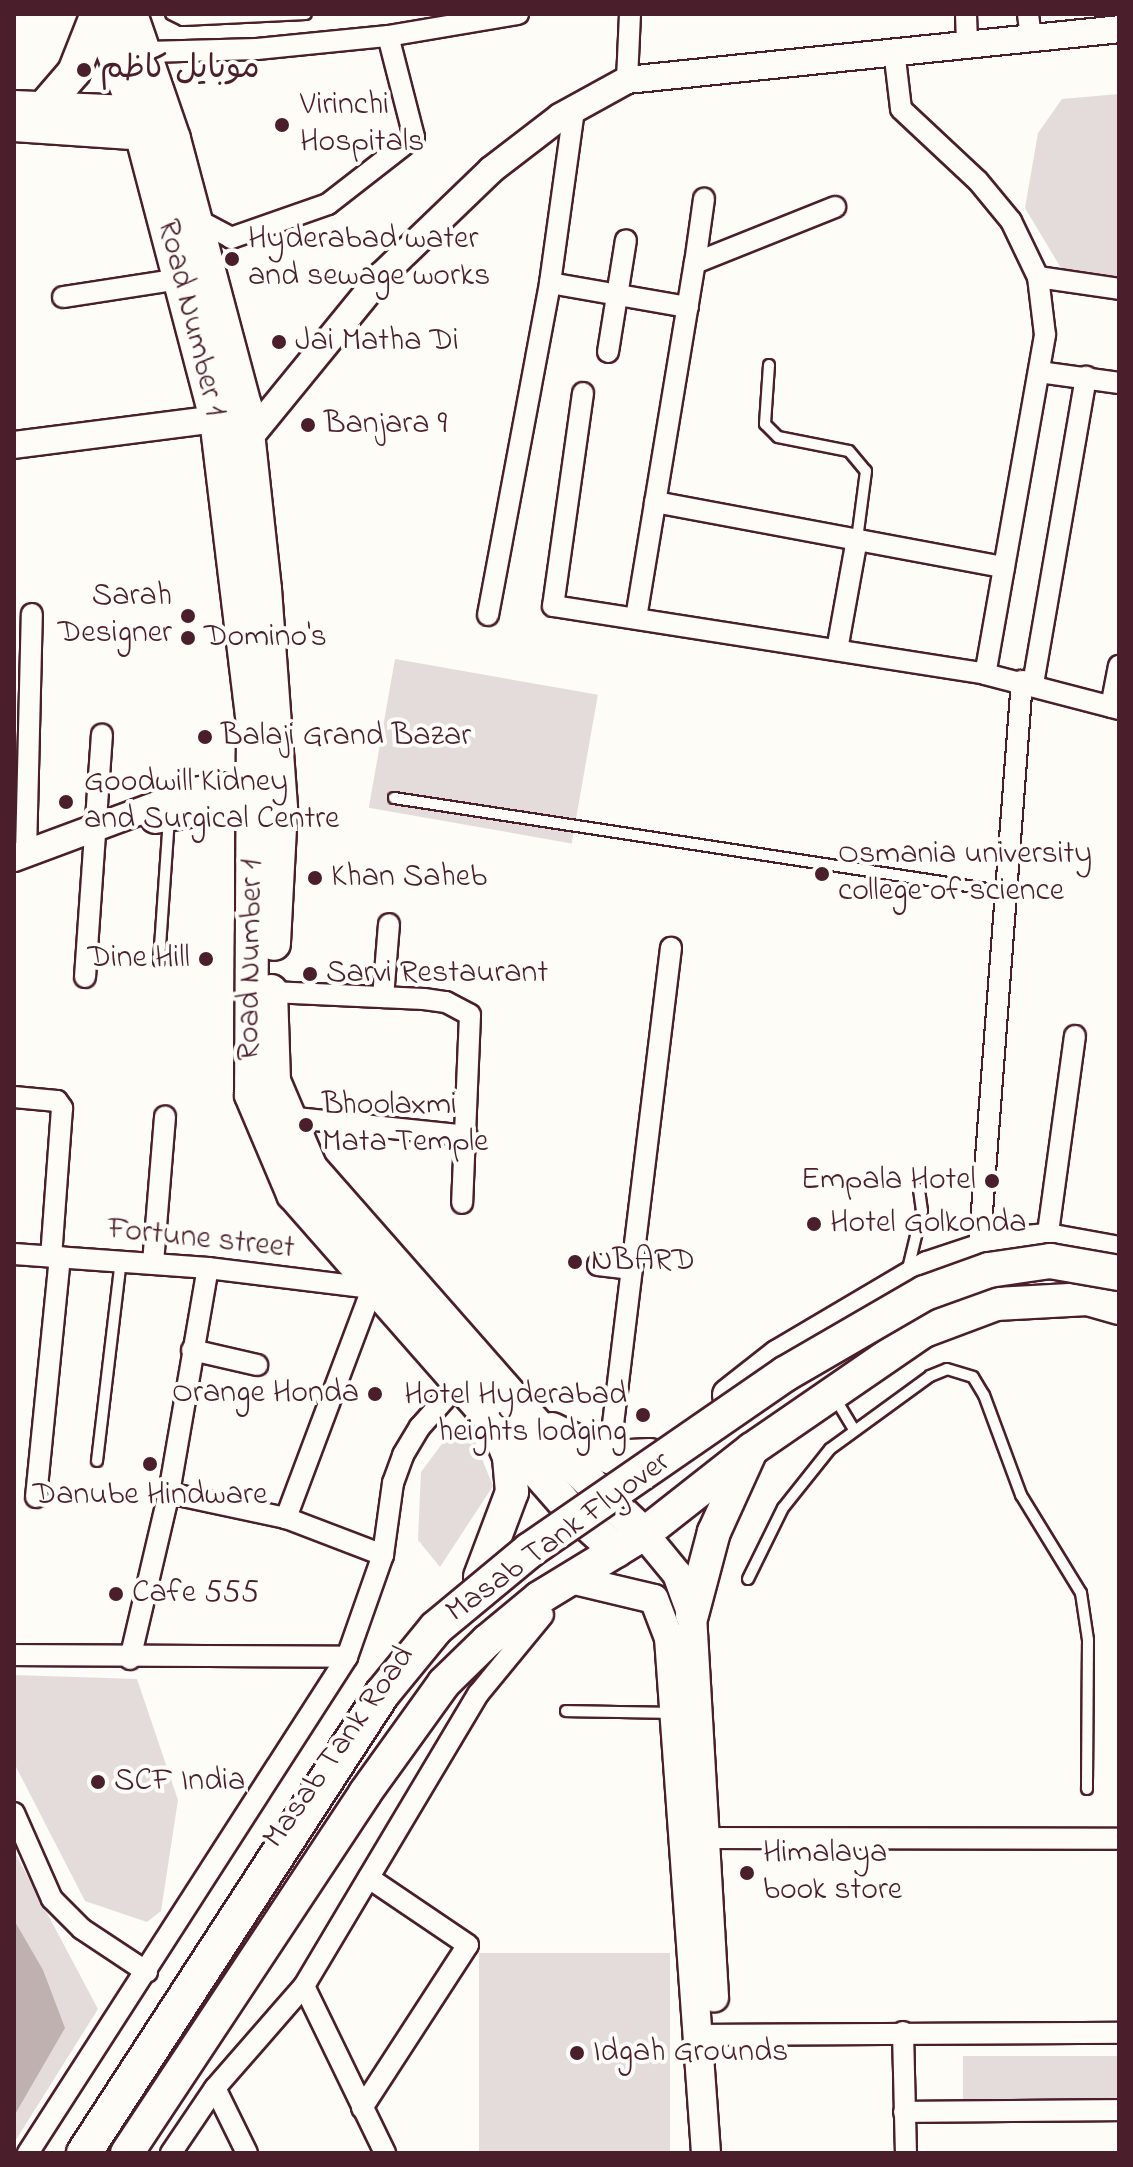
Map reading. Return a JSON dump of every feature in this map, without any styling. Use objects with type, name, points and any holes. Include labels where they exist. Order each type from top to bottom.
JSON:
[{"type":"highway","name":"Masab Tank Flyover","points":[[84,2153],[374,1707],[436,1628],[530,1550],[785,1374],[925,1293],[989,1270],[1050,1261],[1119,1273]]},
{"type":"highway","name":"Masab Tank Flyover","points":[[104,2153],[408,1682],[482,1606],[545,1556],[862,1348],[925,1313],[986,1291],[1048,1284],[1119,1293]]},
{"type":"main road","name":"Road Number 1","points":[[118,19],[147,52],[155,124],[181,279],[216,419],[253,724],[267,800],[251,1095],[293,1194],[460,1382],[505,1409]]},
{"type":"main road","name":"Road Number 1","points":[[118,19],[155,124],[196,219],[228,328],[249,438],[267,800],[274,1081],[311,1168],[505,1409],[582,1499],[630,1542]]},
{"type":"main road","points":[[29,106],[74,72],[118,19]]},
{"type":"main road","points":[[29,106],[155,124]]},
{"type":"main road","points":[[14,127],[155,124]]},
{"type":"main road","name":"Masab Tank Road","points":[[74,2153],[203,1950],[398,1660],[438,1611],[582,1499],[650,1455],[779,1356],[907,1278],[979,1251],[1047,1240],[1119,1253]]},
{"type":"main road","name":"Masab Tank Road","points":[[127,2153],[244,1975],[444,1683],[497,1632],[570,1579],[630,1542],[764,1440],[924,1331],[996,1304],[1088,1299],[1119,1308]]},
{"type":"main road","points":[[779,1356],[822,1400]]},
{"type":"main road","points":[[692,1615],[714,1532],[764,1440],[741,1386]]},
{"type":"main road","points":[[505,1409],[609,1457],[650,1455]]},
{"type":"main road","points":[[480,1577],[512,1492],[505,1409]]},
{"type":"main road","points":[[630,1542],[677,1574],[692,1615],[709,1838],[706,2153]]},
{"type":"main road","points":[[570,1579],[654,1599],[669,1638],[707,2035],[724,2153]]},
{"type":"main road","points":[[203,1950],[244,1975]]},
{"type":"street","points":[[147,52],[257,49],[388,36],[481,16],[518,14]]},
{"type":"street","points":[[627,80],[630,14]]},
{"type":"street","points":[[966,14],[967,45]]},
{"type":"street","points":[[249,438],[382,275],[491,170],[574,110],[627,80],[894,50],[967,45],[1030,26],[1119,29]]},
{"type":"street","points":[[196,219],[231,238],[328,204],[414,137],[388,36]]},
{"type":"street","points":[[894,50],[901,109],[978,181],[1011,221],[1038,277],[1045,335],[985,674]]},
{"type":"street","points":[[488,615],[550,283],[574,110]]},
{"type":"street","points":[[636,618],[704,199]]},
{"type":"street","points":[[695,263],[835,207]]},
{"type":"street","points":[[608,352],[626,240]]},
{"type":"street","points":[[1038,277],[1119,289]]},
{"type":"street","points":[[63,297],[181,279]]},
{"type":"street","points":[[550,283],[688,307]]},
{"type":"street","points":[[1039,372],[1119,383]]},
{"type":"street","points":[[979,1251],[1028,682],[1086,377]]},
{"type":"street","points":[[583,393],[553,606],[985,674],[1028,682],[1115,708],[1119,666]]},
{"type":"street","points":[[14,445],[216,419]]},
{"type":"street","points":[[655,502],[1004,567]]},
{"type":"street","points":[[837,650],[857,539]]},
{"type":"street","points":[[32,614],[20,856],[194,791],[267,800]]},
{"type":"street","points":[[85,977],[102,826],[102,735]]},
{"type":"street","points":[[102,826],[267,800]]},
{"type":"street","points":[[383,997],[389,924]]},
{"type":"street","points":[[609,1457],[632,1269],[631,1199],[671,948]]},
{"type":"street","points":[[271,992],[446,1002],[470,1015],[462,1203]]},
{"type":"street","points":[[1047,1240],[1075,1036]]},
{"type":"street","points":[[14,1097],[57,1101],[62,1108],[55,1257],[36,1497]]},
{"type":"street","points":[[153,1263],[165,1116]]},
{"type":"street","points":[[287,1117],[467,1136]]},
{"type":"street","name":"Fortune street","points":[[14,1254],[208,1268],[376,1289]]},
{"type":"street","points":[[598,1265],[632,1269]]},
{"type":"street","points":[[130,1659],[169,1493],[208,1268]]},
{"type":"street","points":[[286,1518],[376,1289]]},
{"type":"street","points":[[192,1350],[257,1365]]},
{"type":"street","points":[[28,2153],[347,1657],[383,1555],[393,1483],[403,1455],[420,1427],[460,1382]]},
{"type":"street","points":[[169,1493],[286,1518],[383,1555]]},
{"type":"street","points":[[180,2148],[215,2088],[304,1986],[479,1693],[543,1615]]},
{"type":"street","points":[[14,1655],[130,1659],[347,1657]]},
{"type":"street","points":[[14,1813],[52,1899],[82,1929],[147,1972]]},
{"type":"street","points":[[709,1838],[1119,1839]]},
{"type":"street","points":[[362,2108],[468,1945],[369,1878]]},
{"type":"street","points":[[304,1986],[385,2153]]},
{"type":"street","points":[[903,2032],[906,2153]]},
{"type":"street","points":[[707,2035],[1119,2033]]},
{"type":"street","points":[[215,2088],[247,2153]]},
{"type":"street","points":[[904,2112],[1119,2110]]},
{"type":"lane","points":[[171,14],[183,20],[306,14]]},
{"type":"lane","points":[[769,365],[765,424],[778,437],[849,451],[866,471],[857,539]]},
{"type":"lane","points":[[394,798],[1009,892]]},
{"type":"lane","points":[[159,961],[169,816]]},
{"type":"lane","points":[[907,1278],[922,1211],[919,1189]]},
{"type":"lane","points":[[97,1461],[121,1261]]},
{"type":"lane","points":[[748,1579],[783,1508],[830,1449],[930,1376],[947,1369],[973,1377],[1021,1495],[1081,1593],[1088,1640],[1087,1789]]},
{"type":"lane","points":[[822,1400],[854,1430]]},
{"type":"lane","points":[[566,1711],[677,1712]]},
{"type":"shaded area","points":[[1119,94],[1119,279],[1064,273],[1025,208],[1038,133],[1062,99]]},
{"type":"shaded area","points":[[395,659],[598,695],[572,843],[369,808]]},
{"type":"shaded area","points":[[469,1427],[493,1486],[440,1567],[418,1540],[421,1472],[447,1437]]},
{"type":"shaded area","name":"SCF India","points":[[14,1675],[137,1679],[178,1800],[161,1911],[147,1922],[85,1901],[14,1763]]},
{"type":"shaded area","points":[[14,1851],[98,2009],[14,2143]]},
{"type":"shaded area","points":[[14,1920],[43,1970],[65,2028],[14,2116]]},
{"type":"shaded area","name":"Idgah Grounds","points":[[479,1953],[670,1953],[670,2153],[479,2153]]},
{"type":"shaded area","points":[[963,2056],[1119,2056],[1119,2100],[963,2100]]},
{"type":"place","name":"موبايل كاظم","points":[[84,70]]},
{"type":"place","name":"Virinchi Hospitals","points":[[282,125]]},
{"type":"place","name":"Hyderabad water and sewage works","points":[[232,259]]},
{"type":"place","name":"Jai Matha Di","points":[[279,342]]},
{"type":"place","name":"Banjara 9","points":[[308,425]]},
{"type":"place","name":"Sarah Designer","points":[[188,616]]},
{"type":"place","name":"Domino's","points":[[188,638]]},
{"type":"place","name":"Balaji Grand Bazar","points":[[205,737]]},
{"type":"place","name":"Goodwill Kidney and Surgical Centre","points":[[66,802]]},
{"type":"place","name":"Osmania university college of science","points":[[822,874]]},
{"type":"place","name":"Khan Saheb","points":[[315,878]]},
{"type":"place","name":"Dine Hill","points":[[206,959]]},
{"type":"place","name":"Sarvi Restaurant","points":[[310,974]]},
{"type":"place","name":"Bhoolaxmi Mata Temple","points":[[306,1125]]},
{"type":"place","name":"Empala Hotel","points":[[992,1181]]},
{"type":"place","name":"Hotel Golkonda","points":[[814,1224]]},
{"type":"place","name":"NBARD","points":[[575,1262]]},
{"type":"place","name":"Orange Honda","points":[[375,1394]]},
{"type":"place","name":"Hotel Hyderabad heights lodging","points":[[643,1415]]},
{"type":"place","name":"Danube Hindware","points":[[150,1464]]},
{"type":"place","name":"Cafe 555","points":[[116,1594]]},
{"type":"place","name":"SCF India","points":[[98,1782]]},
{"type":"place","name":"Himalaya book store","points":[[747,1873]]},
{"type":"place","name":"Idgah Grounds","points":[[577,2053]]}]
